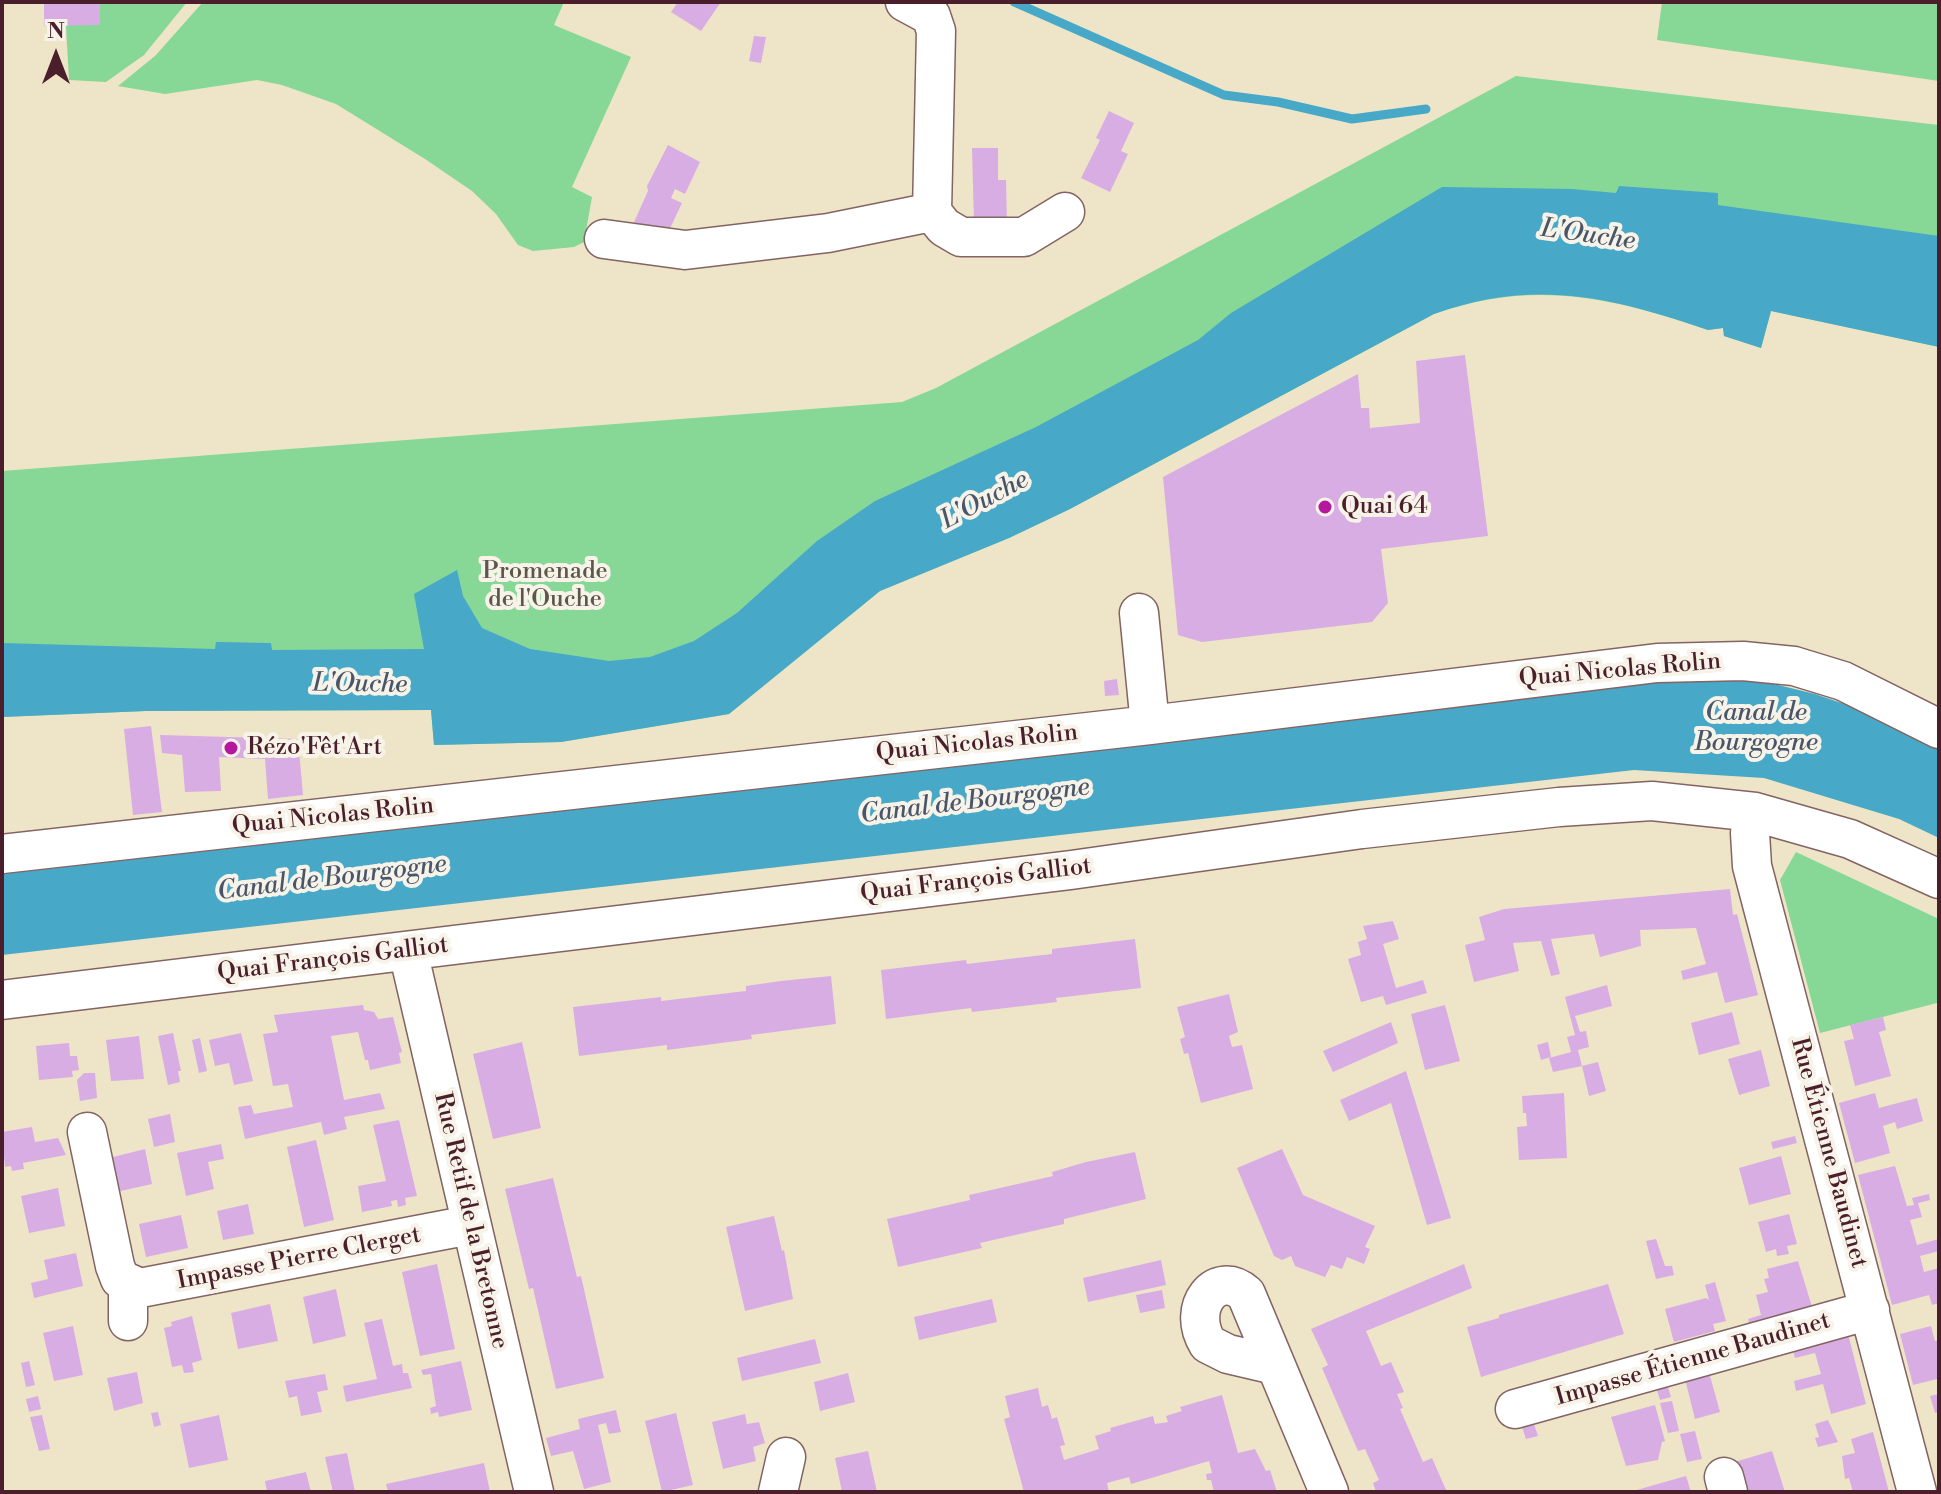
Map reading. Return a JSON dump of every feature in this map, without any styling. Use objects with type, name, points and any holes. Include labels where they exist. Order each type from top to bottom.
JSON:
[{"type":"street","points":[[905,2],[931,16],[936,31],[932,212],[944,227],[961,237],[1024,237],[1065,212]]},
{"type":"street","points":[[604,239],[685,250],[828,233],[932,212]]},
{"type":"street","points":[[1139,613],[1150,725]]},
{"type":"street","name":"Quai Nicolas Rolin","points":[[2,854],[1150,725],[1619,668],[1718,661],[1768,662],[1819,673],[1843,681],[1939,729]]},
{"type":"street","name":"Quai François Galliot","points":[[2,1000],[1071,870],[1347,831],[1530,810],[1652,801],[1755,812],[1850,839],[1939,879]]},
{"type":"street","name":"Rue Étienne Baudinet","points":[[1755,812],[1750,833],[1752,866],[1917,1492]]},
{"type":"street","name":"Rue Retif de la Bretonne","points":[[408,951],[534,1492]]},
{"type":"street","points":[[87,1132],[115,1266],[120,1279],[128,1284],[128,1321]]},
{"type":"street","name":"Impasse Pierre Clerget","points":[[128,1284],[140,1288],[153,1287],[470,1225]]},
{"type":"street","name":"Impasse Étienne Baudinet","points":[[1515,1409],[1870,1310]]},
{"type":"street","points":[[1275,1365],[1329,1492]]},
{"type":"green space","points":[[100,2],[187,2],[144,55],[106,82],[69,80],[66,26]]},
{"type":"green space","points":[[203,2],[564,2],[554,25],[631,57],[572,187],[592,197],[584,242],[574,247],[533,251],[518,245],[496,214],[472,191],[425,159],[336,104],[282,85],[257,80],[165,94],[118,86],[155,56]]},
{"type":"green space","points":[[1662,2],[1939,2],[1939,81],[1657,40]]},
{"type":"green space","name":"Promenade de l'Ouche","points":[[1516,76],[1939,125],[1939,347],[1771,311],[1761,348],[1724,336],[1723,328],[1708,330],[1638,309],[1572,296],[1505,297],[1434,314],[1070,509],[1009,538],[880,591],[729,714],[561,742],[434,745],[431,710],[146,711],[2,717],[2,471],[902,402],[936,388]]},
{"type":"green space","points":[[1796,852],[1939,919],[1939,1007],[1937,1003],[1820,1033],[1780,880]]},
{"type":"water","name":"L'Ouche","points":[[1619,186],[1718,193],[1718,205],[1939,236],[1939,347],[1771,311],[1761,348],[1724,336],[1723,328],[1708,330],[1638,309],[1572,296],[1505,297],[1434,314],[1070,509],[1009,538],[880,591],[729,714],[561,742],[434,745],[431,710],[146,711],[2,717],[2,643],[215,649],[216,642],[271,643],[272,650],[424,649],[414,594],[457,570],[463,596],[482,628],[530,649],[609,661],[650,657],[694,641],[737,613],[817,541],[875,501],[1036,427],[1198,340],[1231,313],[1442,187],[1572,189],[1616,193]]},
{"type":"water","name":"Canal de Bourgogne","points":[[1646,681],[1762,681],[1862,710],[1939,746],[1939,838],[1899,819],[1764,778],[1634,770],[2,955],[2,870]]},
{"type":"building","points":[[44,2],[100,2],[100,25],[44,26]]},
{"type":"building","points":[[678,2],[721,2],[701,31],[671,12]]},
{"type":"building","points":[[754,36],[766,37],[761,63],[749,61]]},
{"type":"building","points":[[1109,111],[1134,123],[1121,151],[1128,154],[1110,192],[1081,178],[1100,140],[1096,138]]},
{"type":"building","points":[[668,145],[700,162],[685,194],[675,189],[671,198],[682,203],[666,237],[634,222],[648,191],[647,186]]},
{"type":"building","points":[[972,148],[998,148],[998,180],[1006,180],[1007,223],[974,224]]},
{"type":"building","name":"Quai 64","points":[[1465,355],[1488,536],[1381,549],[1388,603],[1372,622],[1202,642],[1178,635],[1163,477],[1358,374],[1361,408],[1369,408],[1370,428],[1420,423],[1416,361]]},
{"type":"building","points":[[1117,679],[1119,695],[1105,696],[1104,681]]},
{"type":"building","points":[[151,726],[162,812],[133,815],[124,729]]},
{"type":"building","points":[[160,735],[298,739],[303,795],[268,799],[265,759],[219,757],[221,791],[185,792],[182,755],[162,753]]},
{"type":"building","points":[[1730,889],[1733,915],[1737,914],[1758,995],[1725,1003],[1717,972],[1683,980],[1681,971],[1706,964],[1696,928],[1640,930],[1641,946],[1600,957],[1594,934],[1551,939],[1560,974],[1551,976],[1541,941],[1513,943],[1519,971],[1474,982],[1465,945],[1485,940],[1479,917],[1504,909]]},
{"type":"building","points":[[1393,921],[1399,939],[1383,944],[1396,988],[1423,980],[1427,993],[1386,1005],[1383,996],[1361,1002],[1348,959],[1361,955],[1358,942],[1367,939],[1363,926]]},
{"type":"building","points":[[1135,939],[1141,988],[1056,998],[1057,1002],[972,1012],[971,1008],[886,1019],[881,970],[1052,954],[1052,949]]},
{"type":"building","points":[[831,976],[836,1024],[667,1050],[667,1045],[579,1056],[573,1007],[746,991],[746,986]]},
{"type":"building","points":[[1607,985],[1612,1006],[1575,1016],[1580,1032],[1586,1031],[1589,1047],[1578,1050],[1582,1066],[1553,1072],[1549,1058],[1571,1052],[1567,1037],[1575,1035],[1565,997]]},
{"type":"building","points":[[1229,994],[1238,1032],[1229,1036],[1232,1047],[1242,1045],[1253,1089],[1201,1103],[1188,1053],[1184,1054],[1180,1039],[1185,1037],[1177,1007]]},
{"type":"building","points":[[363,1005],[364,1010],[374,1012],[378,1019],[393,1017],[402,1052],[399,1053],[401,1063],[370,1070],[358,1032],[331,1036],[344,1100],[380,1093],[385,1109],[344,1117],[347,1129],[324,1135],[321,1122],[245,1139],[238,1107],[251,1105],[254,1114],[293,1107],[288,1084],[273,1086],[263,1034],[278,1032],[274,1015]]},
{"type":"building","points":[[1445,1005],[1460,1061],[1425,1070],[1411,1014]]},
{"type":"building","points":[[1732,1012],[1740,1044],[1699,1055],[1691,1023]]},
{"type":"building","points":[[1883,1017],[1886,1030],[1879,1032],[1891,1076],[1855,1086],[1844,1041],[1854,1039],[1850,1025]]},
{"type":"building","points":[[1391,1022],[1398,1043],[1333,1072],[1323,1051]]},
{"type":"building","points":[[173,1033],[181,1071],[178,1071],[180,1082],[168,1085],[158,1036]]},
{"type":"building","points":[[241,1033],[253,1081],[234,1085],[229,1063],[215,1066],[209,1040]]},
{"type":"building","points":[[139,1036],[144,1079],[111,1081],[106,1040]]},
{"type":"building","points":[[200,1038],[207,1071],[199,1073],[192,1040]]},
{"type":"building","points":[[522,1042],[541,1128],[493,1139],[473,1054]]},
{"type":"building","points":[[1548,1042],[1551,1057],[1541,1060],[1537,1045]]},
{"type":"building","points":[[69,1043],[70,1056],[77,1056],[79,1070],[72,1071],[73,1077],[39,1080],[36,1046]]},
{"type":"building","points":[[1761,1050],[1770,1086],[1739,1095],[1728,1059]]},
{"type":"building","points":[[1598,1062],[1606,1091],[1589,1096],[1582,1066]]},
{"type":"building","points":[[1406,1071],[1451,1218],[1427,1225],[1391,1103],[1349,1121],[1340,1100]]},
{"type":"building","points":[[84,1073],[95,1073],[97,1098],[80,1101],[77,1080]]},
{"type":"building","points":[[1564,1093],[1567,1158],[1519,1160],[1517,1127],[1527,1126],[1522,1096]]},
{"type":"building","points":[[1875,1093],[1879,1108],[1917,1098],[1923,1121],[1897,1129],[1895,1122],[1883,1126],[1890,1153],[1855,1163],[1839,1103]]},
{"type":"building","points":[[170,1114],[175,1142],[154,1147],[148,1119]]},
{"type":"building","points":[[399,1120],[417,1196],[405,1198],[406,1205],[398,1207],[397,1200],[391,1201],[392,1206],[362,1212],[358,1186],[386,1181],[373,1125]]},
{"type":"building","points":[[32,1127],[35,1142],[58,1138],[66,1155],[23,1163],[24,1169],[12,1171],[11,1166],[5,1167],[2,1132]]},
{"type":"building","points":[[1795,1136],[1797,1143],[1773,1149],[1771,1142]]},
{"type":"building","points":[[316,1140],[334,1220],[304,1227],[287,1147]]},
{"type":"building","points":[[221,1144],[224,1159],[208,1162],[214,1189],[186,1196],[177,1153]]},
{"type":"building","points":[[145,1149],[152,1184],[116,1192],[109,1158]]},
{"type":"building","points":[[1282,1149],[1303,1195],[1375,1226],[1365,1247],[1370,1249],[1364,1264],[1347,1257],[1342,1269],[1331,1265],[1325,1277],[1295,1266],[1291,1256],[1282,1260],[1274,1256],[1237,1168]]},
{"type":"building","points":[[1135,1152],[1146,1199],[1064,1219],[1064,1224],[980,1243],[982,1248],[898,1267],[887,1219],[970,1200],[969,1195],[1053,1176],[1052,1172],[1086,1162]]},
{"type":"building","points":[[1781,1156],[1791,1194],[1749,1205],[1739,1168]]},
{"type":"building","points":[[1895,1166],[1907,1206],[1914,1205],[1912,1198],[1929,1194],[1930,1200],[1918,1203],[1922,1217],[1910,1220],[1917,1245],[1939,1239],[1939,1251],[1920,1256],[1924,1272],[1939,1268],[1939,1303],[1932,1305],[1929,1295],[1892,1305],[1858,1175]]},
{"type":"building","points":[[553,1178],[577,1277],[581,1276],[604,1378],[556,1389],[533,1288],[529,1289],[505,1189]]},
{"type":"building","points":[[58,1188],[65,1226],[29,1233],[21,1196]]},
{"type":"building","points":[[248,1204],[254,1234],[223,1240],[217,1211]]},
{"type":"building","points":[[1789,1214],[1797,1244],[1787,1246],[1789,1254],[1777,1256],[1776,1249],[1766,1252],[1758,1222]]},
{"type":"building","points":[[181,1215],[188,1248],[146,1257],[139,1224]]},
{"type":"building","points":[[774,1216],[793,1299],[745,1311],[726,1227]]},
{"type":"building","points":[[1656,1239],[1665,1266],[1672,1266],[1674,1275],[1656,1279],[1646,1241]]},
{"type":"building","points":[[76,1253],[83,1286],[34,1298],[31,1283],[48,1279],[44,1260]]},
{"type":"building","points":[[1161,1260],[1166,1285],[1088,1302],[1083,1278]]},
{"type":"building","points":[[1798,1261],[1813,1310],[1752,1334],[1748,1319],[1761,1315],[1756,1295],[1768,1292],[1764,1279],[1769,1278],[1767,1269]]},
{"type":"building","points":[[437,1264],[455,1349],[420,1356],[402,1272]]},
{"type":"building","points":[[1464,1264],[1472,1288],[1366,1331],[1381,1366],[1391,1362],[1404,1392],[1397,1394],[1403,1408],[1400,1409],[1423,1462],[1432,1458],[1447,1492],[1376,1492],[1373,1483],[1379,1480],[1365,1449],[1358,1451],[1322,1368],[1328,1365],[1311,1329]]},
{"type":"building","points":[[1715,1282],[1726,1321],[1713,1324],[1715,1331],[1674,1342],[1665,1309],[1706,1298],[1709,1300],[1705,1285]]},
{"type":"building","points":[[1608,1284],[1624,1334],[1481,1377],[1467,1327]]},
{"type":"building","points":[[336,1289],[346,1336],[313,1344],[303,1297]]},
{"type":"building","points":[[1162,1290],[1165,1308],[1140,1313],[1136,1295]]},
{"type":"building","points":[[992,1299],[997,1322],[919,1340],[914,1317]]},
{"type":"building","points":[[270,1304],[278,1341],[238,1349],[231,1313]]},
{"type":"building","points":[[192,1316],[202,1360],[192,1363],[194,1372],[184,1373],[182,1365],[172,1367],[164,1328],[172,1326],[171,1322]]},
{"type":"building","points":[[382,1319],[393,1366],[402,1364],[403,1373],[408,1373],[412,1388],[346,1402],[343,1386],[377,1379],[364,1323]]},
{"type":"building","points":[[73,1326],[83,1375],[54,1381],[43,1333]]},
{"type":"building","points":[[1931,1326],[1935,1341],[1939,1340],[1937,1379],[1913,1385],[1900,1334]]},
{"type":"building","points":[[1847,1330],[1866,1404],[1831,1414],[1823,1384],[1796,1391],[1794,1381],[1821,1374],[1815,1353],[1795,1358],[1792,1347]]},
{"type":"building","points":[[815,1339],[821,1363],[742,1381],[737,1358]]},
{"type":"building","points":[[29,1361],[35,1385],[26,1387],[21,1363]]},
{"type":"building","points":[[461,1361],[472,1410],[439,1417],[438,1412],[431,1414],[430,1408],[436,1406],[431,1374],[423,1375],[421,1370]]},
{"type":"building","points":[[137,1372],[143,1403],[114,1411],[107,1378]]},
{"type":"building","points":[[1709,1372],[1720,1412],[1695,1419],[1685,1379]]},
{"type":"building","points":[[848,1373],[855,1402],[820,1411],[814,1382]]},
{"type":"building","points":[[325,1374],[328,1390],[317,1392],[322,1412],[301,1416],[297,1396],[289,1398],[285,1381]]},
{"type":"building","points":[[1667,1384],[1671,1397],[1660,1400],[1656,1387]]},
{"type":"building","points":[[1038,1388],[1042,1407],[1048,1405],[1052,1419],[1057,1417],[1065,1445],[1060,1446],[1064,1460],[1099,1449],[1095,1436],[1111,1431],[1110,1428],[1153,1416],[1155,1424],[1168,1422],[1166,1416],[1182,1411],[1180,1407],[1222,1395],[1238,1453],[1255,1449],[1266,1471],[1270,1470],[1277,1492],[1214,1492],[1206,1474],[1212,1473],[1209,1461],[1131,1484],[1129,1477],[1107,1483],[1109,1492],[1024,1492],[1004,1419],[1010,1417],[1005,1396]]},
{"type":"building","points":[[1939,1394],[1939,1412],[1935,1413],[1930,1396]]},
{"type":"building","points":[[38,1396],[41,1409],[29,1412],[26,1399]]},
{"type":"building","points":[[1672,1401],[1679,1431],[1668,1433],[1660,1403]]},
{"type":"building","points":[[1655,1405],[1665,1441],[1662,1442],[1658,1460],[1626,1466],[1611,1417]]},
{"type":"building","points":[[616,1410],[621,1432],[609,1434],[606,1423],[598,1425],[611,1482],[584,1489],[573,1451],[551,1456],[546,1438],[580,1429],[578,1419]]},
{"type":"building","points":[[158,1412],[161,1425],[154,1427],[151,1413]]},
{"type":"building","points":[[676,1413],[693,1485],[662,1492],[645,1421]]},
{"type":"building","points":[[745,1414],[747,1424],[759,1422],[765,1443],[753,1447],[756,1461],[723,1469],[712,1422]]},
{"type":"building","points":[[42,1415],[50,1449],[39,1451],[30,1417]]},
{"type":"building","points":[[219,1415],[228,1460],[189,1468],[180,1424]]},
{"type":"building","points":[[1828,1420],[1838,1442],[1818,1447],[1815,1424]]},
{"type":"building","points":[[1534,1424],[1538,1436],[1526,1439],[1522,1427]]},
{"type":"building","points":[[1695,1431],[1702,1459],[1687,1462],[1680,1434]]},
{"type":"building","points":[[1873,1432],[1889,1492],[1853,1492],[1849,1478],[1845,1479],[1842,1456],[1855,1453],[1851,1439]]},
{"type":"building","points":[[868,1451],[877,1492],[842,1492],[835,1458]]},
{"type":"building","points":[[1772,1451],[1785,1492],[1740,1492],[1731,1463]]},
{"type":"building","points":[[347,1453],[355,1492],[333,1492],[325,1457]]},
{"type":"building","points":[[484,1463],[490,1492],[388,1492],[386,1484]]},
{"type":"building","points":[[306,1472],[311,1492],[267,1492],[265,1481]]},
{"type":"building","points":[[1686,1476],[1691,1492],[1633,1492],[1633,1491]]},
{"type":"waterway","points":[[1014,2],[1224,95],[1278,102],[1352,119],[1426,109]]},
{"type":"place","name":"Quai 64","points":[[1325,507]]},
{"type":"place","name":"Rézo'Fêt'Art","points":[[231,748]]}]
